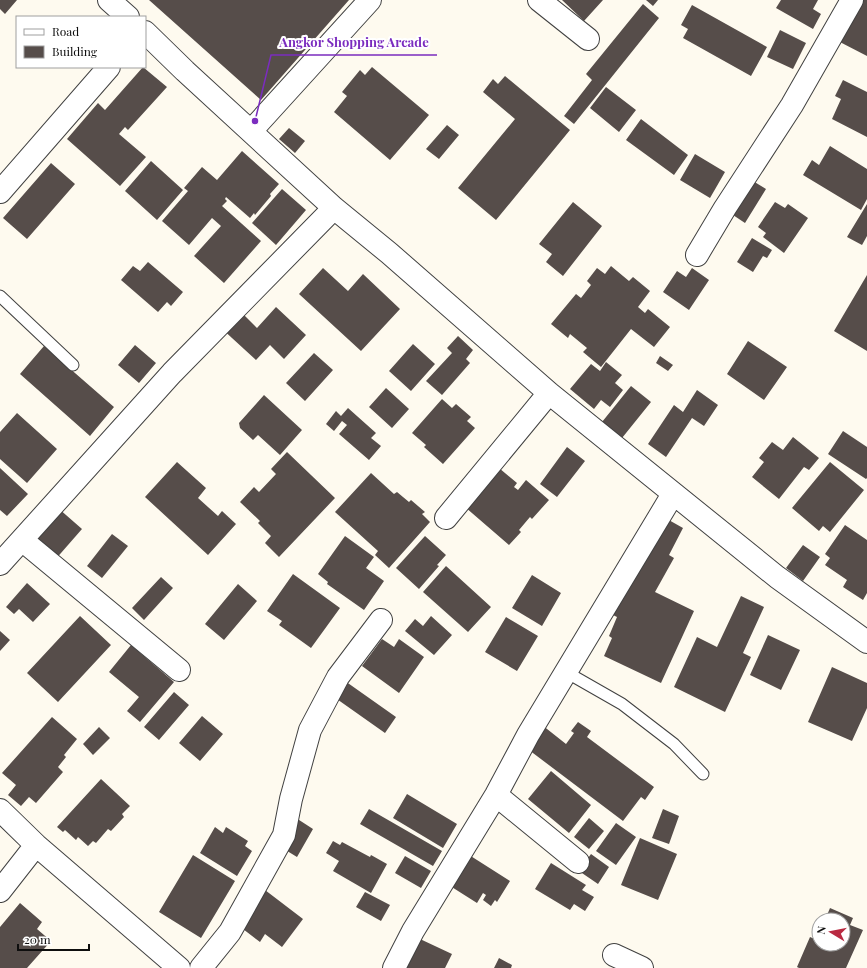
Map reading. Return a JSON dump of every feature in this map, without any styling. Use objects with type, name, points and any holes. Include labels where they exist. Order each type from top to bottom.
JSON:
[{"type":"street","points":[[109,0],[127,16]]},
{"type":"street","points":[[251,131],[370,0]]},
{"type":"street","points":[[539,0],[588,40]]},
{"type":"street","points":[[697,255],[725,208],[792,105],[852,0]]},
{"type":"street","points":[[146,33],[185,71],[334,208],[549,393],[777,577],[867,642]]},
{"type":"street","points":[[0,192],[108,68]]},
{"type":"street","points":[[0,564],[172,374],[334,208]]},
{"type":"street","points":[[446,518],[549,393]]},
{"type":"street","points":[[394,968],[413,931],[496,795],[528,736],[673,494]]},
{"type":"street","points":[[22,540],[179,670]]},
{"type":"street","points":[[201,968],[230,932],[284,835],[293,791],[310,730],[338,677],[381,620]]},
{"type":"street","points":[[496,795],[578,862]]},
{"type":"street","points":[[0,810],[36,845],[179,968]]},
{"type":"street","points":[[0,891],[36,845]]},
{"type":"street","points":[[614,956],[642,968]]},
{"type":"lane","points":[[0,296],[73,365]]},
{"type":"lane","points":[[566,672],[622,704],[674,744],[703,774]]},
{"type":"building","points":[[0,0],[17,0],[5,14],[0,9]]},
{"type":"building","points":[[149,0],[349,0],[261,100]]},
{"type":"building","points":[[562,0],[603,0],[584,21]]},
{"type":"building","points":[[646,0],[658,0],[653,6]]},
{"type":"building","points":[[781,0],[818,0],[813,9],[821,14],[813,29],[776,8]]},
{"type":"building","points":[[856,0],[867,0],[867,56],[836,40]]},
{"type":"building","points":[[643,4],[659,18],[574,124],[564,116],[592,80],[586,74]]},
{"type":"building","points":[[692,5],[767,47],[751,76],[683,38],[688,29],[681,25]]},
{"type":"building","points":[[780,30],[806,43],[793,69],[767,57]]},
{"type":"building","points":[[372,67],[429,115],[390,160],[334,112],[347,96],[342,92],[360,70],[365,75]]},
{"type":"building","points":[[142,68],[144,68],[167,87],[128,130],[125,127],[119,134],[146,157],[120,186],[67,139],[98,103],[105,110]]},
{"type":"building","points":[[505,76],[570,130],[496,220],[458,188],[515,119],[483,92],[493,79],[498,84]]},
{"type":"building","points":[[843,80],[867,92],[867,137],[832,119],[841,99],[835,96]]},
{"type":"building","points":[[606,87],[636,110],[619,132],[590,108]]},
{"type":"building","points":[[641,119],[688,155],[674,175],[626,140]]},
{"type":"building","points":[[447,125],[459,135],[439,159],[426,149]]},
{"type":"building","points":[[289,128],[305,141],[295,153],[279,139]]},
{"type":"building","points":[[830,146],[867,169],[867,199],[861,210],[803,175],[812,160],[819,165]]},
{"type":"building","points":[[242,151],[279,184],[255,215],[254,213],[250,218],[226,197],[225,199],[227,201],[222,206],[261,241],[224,283],[194,256],[221,226],[212,218],[189,245],[162,221],[188,191],[184,188],[202,167],[217,180]]},
{"type":"building","points":[[695,154],[725,172],[710,198],[680,180]]},
{"type":"building","points":[[151,161],[183,190],[157,220],[125,191]]},
{"type":"building","points":[[51,163],[75,184],[27,239],[3,218]]},
{"type":"building","points":[[748,178],[766,189],[745,223],[727,211]]},
{"type":"building","points":[[282,189],[306,210],[276,245],[252,223]]},
{"type":"building","points":[[573,202],[602,226],[563,276],[546,262],[552,254],[539,244]]},
{"type":"building","points":[[775,202],[785,208],[788,204],[808,218],[784,253],[763,237],[766,233],[758,227]]},
{"type":"building","points":[[867,204],[867,236],[862,245],[847,237]]},
{"type":"building","points":[[752,238],[772,250],[767,258],[763,256],[753,272],[737,262]]},
{"type":"building","points":[[148,262],[183,292],[171,306],[167,302],[158,312],[121,280],[133,266],[140,271]]},
{"type":"building","points":[[611,266],[629,281],[633,277],[650,291],[638,307],[645,313],[648,309],[670,327],[654,347],[631,329],[601,367],[583,352],[587,348],[570,334],[568,338],[551,324],[576,294],[581,298],[591,285],[587,281],[597,268],[605,274]]},
{"type":"building","points":[[323,268],[348,291],[363,274],[400,309],[361,351],[299,294]]},
{"type":"building","points":[[692,268],[709,280],[689,310],[663,292],[677,271],[686,277]]},
{"type":"building","points":[[867,275],[867,351],[834,331]]},
{"type":"building","points":[[276,307],[306,335],[284,359],[270,345],[256,360],[220,327],[237,308],[257,328]]},
{"type":"building","points":[[458,336],[473,350],[466,359],[470,363],[442,395],[426,381],[452,353],[447,348]]},
{"type":"building","points":[[748,341],[787,367],[764,400],[727,374]]},
{"type":"building","points":[[413,344],[435,364],[411,391],[389,371]]},
{"type":"building","points":[[135,345],[156,363],[139,383],[118,365]]},
{"type":"building","points":[[44,346],[114,407],[90,436],[20,374]]},
{"type":"building","points":[[314,353],[333,370],[305,401],[286,383]]},
{"type":"building","points":[[660,356],[673,365],[668,371],[656,363]]},
{"type":"building","points":[[606,362],[622,375],[615,383],[623,390],[610,407],[601,400],[594,409],[570,389],[591,364],[600,371]]},
{"type":"building","points":[[631,386],[651,402],[622,438],[602,422]]},
{"type":"building","points":[[386,388],[409,409],[392,428],[369,407]]},
{"type":"building","points":[[697,390],[718,405],[704,426],[692,418],[666,457],[648,444],[674,405],[683,412]]},
{"type":"building","points":[[264,395],[302,430],[280,455],[258,435],[253,440],[240,428],[239,423]]},
{"type":"building","points":[[442,399],[452,408],[456,404],[471,417],[467,421],[475,428],[443,464],[424,447],[426,445],[412,433]]},
{"type":"building","points":[[348,408],[376,433],[371,438],[381,446],[369,460],[339,434],[347,425],[342,421],[334,431],[326,424],[336,411],[341,416]]},
{"type":"building","points":[[17,413],[57,449],[27,483],[0,459],[0,432]]},
{"type":"building","points":[[843,431],[867,447],[866,479],[828,454]]},
{"type":"building","points":[[793,437],[819,458],[809,470],[804,467],[779,499],[752,477],[764,462],[759,458],[772,442],[783,450]]},
{"type":"building","points":[[567,447],[585,461],[557,497],[540,484]]},
{"type":"building","points":[[287,452],[335,498],[279,557],[265,543],[271,536],[258,523],[260,521],[240,502],[254,487],[259,492],[276,474],[271,469]]},
{"type":"building","points":[[177,462],[206,488],[198,498],[218,516],[222,511],[236,524],[208,555],[145,497]]},
{"type":"building","points":[[830,462],[864,490],[830,532],[823,526],[819,531],[792,508]]},
{"type":"building","points":[[0,468],[28,494],[7,516],[0,510]]},
{"type":"building","points":[[499,468],[517,483],[514,487],[518,490],[526,480],[549,500],[532,519],[530,517],[519,530],[521,532],[509,545],[465,507]]},
{"type":"building","points":[[371,473],[394,494],[397,492],[409,502],[411,500],[425,512],[422,514],[430,522],[389,568],[375,555],[378,551],[335,512]]},
{"type":"building","points":[[58,508],[82,529],[54,561],[30,540]]},
{"type":"building","points":[[667,519],[683,528],[669,555],[674,558],[655,592],[694,611],[661,683],[604,656],[612,638],[609,636],[617,617],[613,615]]},
{"type":"building","points":[[845,525],[867,540],[867,593],[863,600],[843,587],[847,580],[825,565],[830,558],[825,554]]},
{"type":"building","points":[[112,534],[128,546],[102,578],[87,566]]},
{"type":"building","points":[[345,536],[374,557],[366,568],[384,581],[364,610],[327,584],[328,582],[318,574]]},
{"type":"building","points":[[425,536],[446,555],[437,565],[439,566],[419,589],[396,568]]},
{"type":"building","points":[[803,545],[820,557],[803,581],[786,568]]},
{"type":"building","points":[[446,566],[491,607],[468,632],[423,592]]},
{"type":"building","points":[[293,574],[340,608],[311,648],[279,625],[282,621],[267,611]]},
{"type":"building","points":[[532,575],[561,593],[542,626],[512,608]]},
{"type":"building","points":[[161,577],[173,588],[144,620],[132,608]]},
{"type":"building","points":[[27,583],[50,604],[33,622],[19,609],[14,614],[6,607]]},
{"type":"building","points":[[238,584],[257,601],[224,640],[205,624]]},
{"type":"building","points":[[741,596],[764,607],[743,653],[751,657],[725,712],[674,687],[697,637],[717,647]]},
{"type":"building","points":[[80,616],[111,645],[58,702],[27,673]]},
{"type":"building","points":[[431,616],[452,635],[434,655],[405,631],[415,619],[423,626]]},
{"type":"building","points":[[506,617],[538,636],[517,671],[485,652]]},
{"type":"building","points":[[0,631],[10,640],[0,651]]},
{"type":"building","points":[[768,635],[800,650],[781,690],[750,675]]},
{"type":"building","points":[[382,639],[394,647],[399,639],[424,657],[399,693],[362,666]]},
{"type":"building","points":[[131,645],[174,682],[140,722],[127,711],[139,697],[109,672]]},
{"type":"building","points":[[832,667],[867,683],[867,708],[852,741],[808,722]]},
{"type":"building","points":[[345,681],[396,717],[385,733],[334,697]]},
{"type":"building","points":[[174,692],[189,705],[159,740],[144,727]]},
{"type":"building","points":[[202,716],[223,734],[200,761],[179,743]]},
{"type":"building","points":[[52,717],[77,739],[64,755],[66,757],[58,767],[63,772],[36,803],[29,797],[21,806],[8,795],[16,785],[2,773]]},
{"type":"building","points":[[578,722],[591,731],[587,737],[654,787],[645,800],[641,797],[623,821],[525,747],[542,725],[566,744],[574,733],[571,731]]},
{"type":"building","points":[[99,727],[110,738],[93,755],[83,744]]},
{"type":"building","points":[[551,771],[591,805],[569,833],[528,799]]},
{"type":"building","points":[[101,779],[130,806],[122,814],[124,817],[111,831],[108,829],[96,843],[93,841],[88,846],[78,837],[76,840],[65,830],[63,832],[57,827]]},
{"type":"building","points":[[407,794],[457,824],[443,848],[393,818]]},
{"type":"building","points":[[369,809],[442,851],[433,866],[360,824]]},
{"type":"building","points":[[663,809],[679,816],[669,844],[652,838]]},
{"type":"building","points":[[296,818],[313,829],[297,857],[279,846]]},
{"type":"building","points":[[589,818],[604,831],[589,849],[574,837]]},
{"type":"building","points":[[616,823],[636,837],[616,865],[596,851]]},
{"type":"building","points":[[215,827],[223,833],[226,827],[248,841],[245,846],[252,851],[237,876],[200,853]]},
{"type":"building","points":[[640,838],[677,854],[658,900],[621,885]]},
{"type":"building","points":[[333,841],[340,845],[342,842],[387,864],[371,893],[333,871],[339,861],[326,853]]},
{"type":"building","points":[[466,853],[510,881],[497,902],[495,900],[491,906],[483,900],[486,895],[483,893],[477,903],[447,884]]},
{"type":"building","points":[[591,854],[609,867],[598,884],[579,871]]},
{"type":"building","points":[[193,855],[235,881],[201,938],[159,912]]},
{"type":"building","points":[[405,856],[431,871],[421,888],[395,873]]},
{"type":"building","points":[[551,863],[586,885],[582,890],[594,897],[585,911],[574,904],[570,910],[535,889]]},
{"type":"building","points":[[265,890],[303,919],[282,947],[265,934],[260,942],[243,929],[248,922],[244,918]]},
{"type":"building","points":[[365,892],[390,905],[381,921],[356,907]]},
{"type":"building","points":[[20,903],[42,922],[37,929],[51,941],[27,968],[0,968],[0,927]]},
{"type":"building","points":[[830,908],[839,912],[828,912]]},
{"type":"building","points":[[851,925],[863,930],[846,968],[797,967],[810,937],[811,952],[851,952]]},
{"type":"building","points":[[420,939],[452,954],[445,968],[406,968]]},
{"type":"building","points":[[499,958],[512,965],[511,968],[494,968]]},
{"type":"place","name":"Angkor Shopping Arcade","points":[[255,121]]}]
